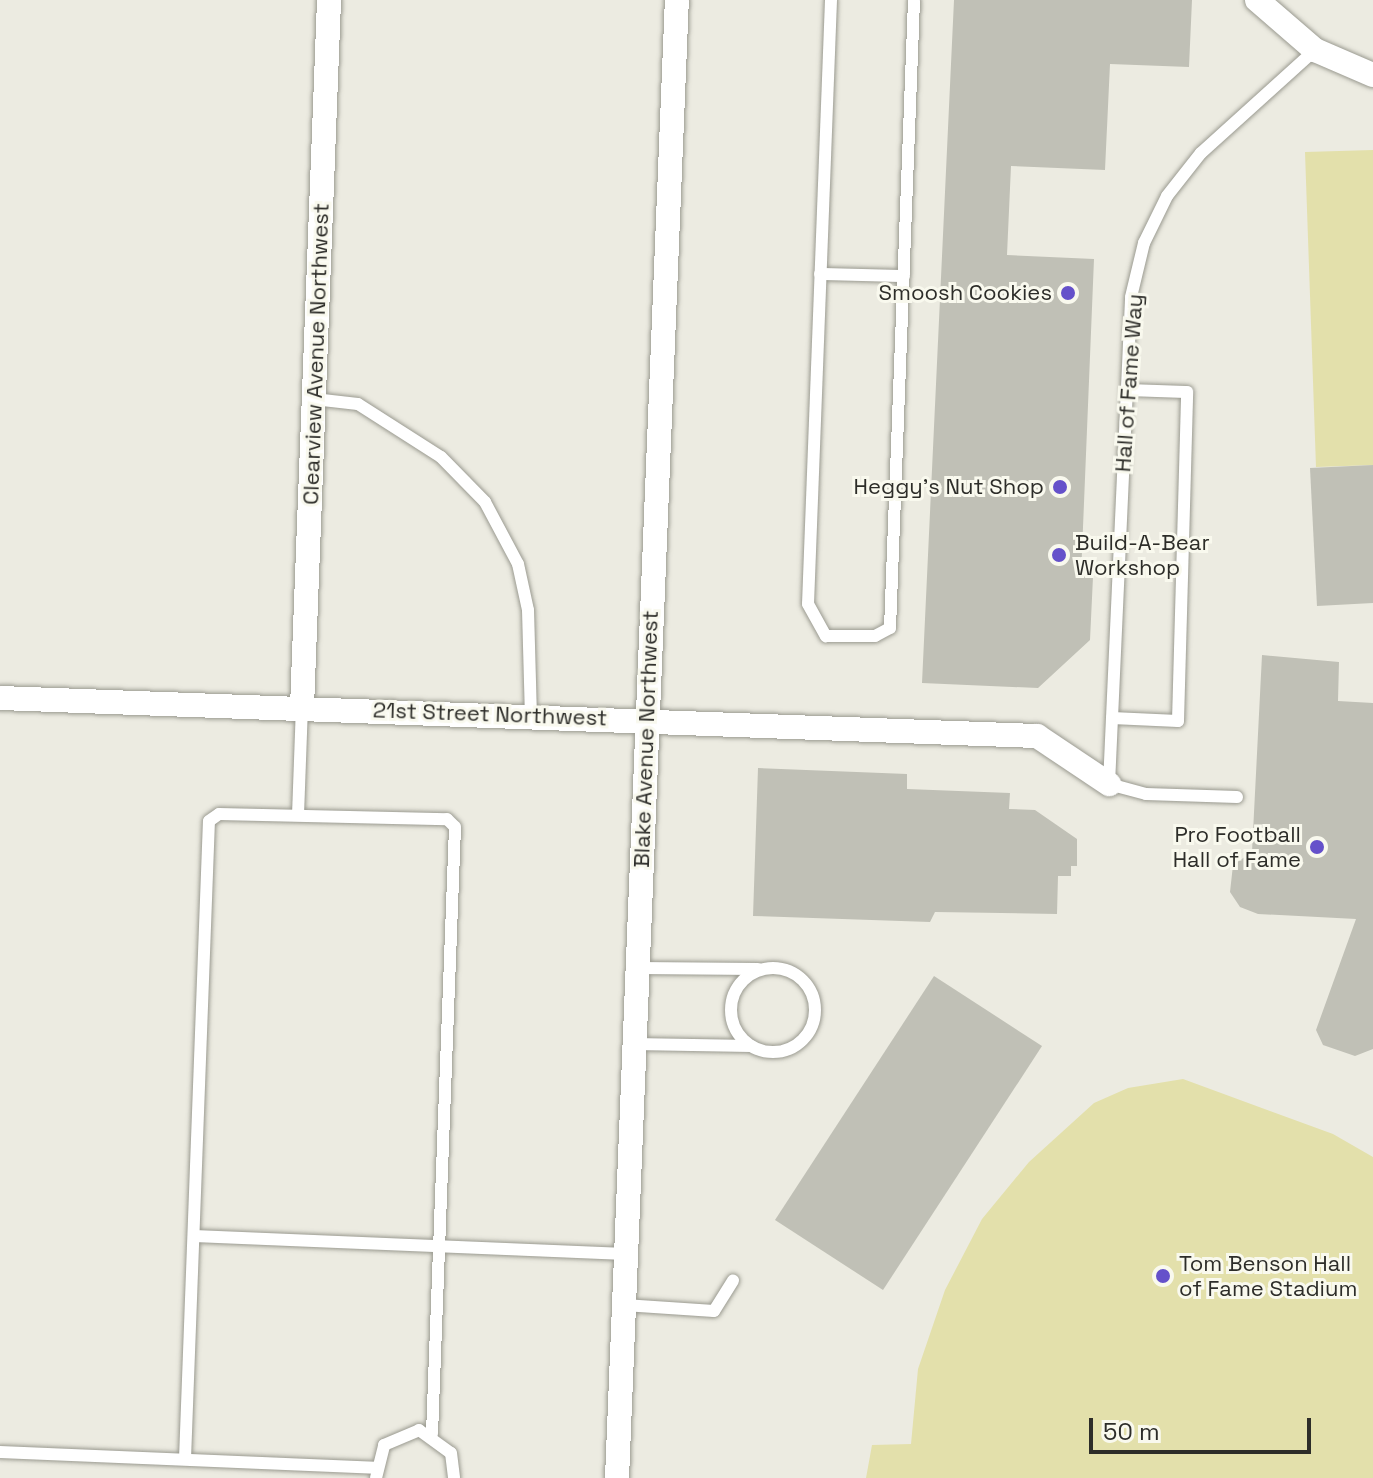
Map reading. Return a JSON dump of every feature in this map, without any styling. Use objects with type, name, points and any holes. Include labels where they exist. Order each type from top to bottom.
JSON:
[{"type":"street","name":"Clearview Avenue Northwest","points":[[302,707],[329,0]]},
{"type":"street","name":"Blake Avenue Northwest","points":[[617,1478],[677,0]]},
{"type":"street","points":[[1257,0],[1315,50],[1373,75]]},
{"type":"street","name":"21st Street Northwest","points":[[0,698],[646,719],[1037,736],[1109,784]]},
{"type":"lane","points":[[831,0],[808,604],[826,636],[875,636],[890,628],[914,0]]},
{"type":"lane","name":"Hall of Fame Way","points":[[1109,784],[1131,297],[1144,243],[1167,196],[1201,153],[1315,50]]},
{"type":"lane","points":[[820,274],[904,276]]},
{"type":"lane","points":[[1112,718],[1178,721],[1187,392],[1127,390]]},
{"type":"lane","points":[[314,399],[358,404],[441,457],[485,502],[521,579],[531,715]]},
{"type":"lane","points":[[298,815],[302,707]]},
{"type":"lane","points":[[1109,784],[1146,794],[1237,797]]},
{"type":"lane","points":[[185,1459],[209,821],[219,814],[447,819],[455,827],[432,1434],[451,1453],[454,1478]]},
{"type":"lane","points":[[634,1044],[751,1046],[764,1051],[792,1047],[804,1038],[815,1012],[799,977],[761,969],[637,968]]},
{"type":"lane","points":[[751,1046],[733,1023],[731,1009],[740,984],[761,969]]},
{"type":"lane","points":[[194,1236],[626,1254]]},
{"type":"lane","points":[[624,1305],[714,1311],[733,1281]]},
{"type":"lane","points":[[0,1452],[185,1459],[376,1473],[394,1436],[432,1434]]},
{"type":"shaded area","points":[[1373,150],[1373,465],[1316,467],[1305,152]]},
{"type":"shaded area","name":"Tom Benson Hall of Fame Stadium","points":[[1183,1079],[1333,1134],[1373,1157],[1373,1478],[866,1478],[872,1445],[911,1444],[918,1369],[945,1290],[982,1219],[1029,1162],[1094,1103],[1128,1088]]},
{"type":"building","points":[[954,0],[1192,0],[1189,67],[1110,64],[1105,170],[1011,166],[1007,255],[1094,259],[1081,576],[1093,577],[1090,640],[1038,688],[922,683]]},
{"type":"building","points":[[1373,465],[1373,603],[1317,606],[1310,468]]},
{"type":"building","name":"Pro Football Hall of Fame","points":[[1262,655],[1339,662],[1338,701],[1373,703],[1373,1049],[1355,1056],[1323,1045],[1316,1030],[1356,919],[1258,914],[1240,907],[1230,892],[1233,865],[1252,852]]},
{"type":"building","points":[[758,768],[907,774],[907,789],[1010,793],[1009,809],[1035,810],[1077,839],[1077,866],[1071,866],[1071,876],[1058,876],[1057,914],[935,912],[930,922],[753,916]]},
{"type":"building","points":[[934,976],[1042,1046],[883,1290],[775,1220]]},
{"type":"place","name":"Smoosh Cookies","points":[[1068,293]]},
{"type":"place","name":"Heggy's Nut Shop","points":[[1060,487]]},
{"type":"place","name":"Build-A-Bear Workshop","points":[[1059,555]]},
{"type":"place","name":"Pro Football Hall of Fame","points":[[1317,847]]},
{"type":"place","name":"Tom Benson Hall of Fame Stadium","points":[[1163,1276]]}]
